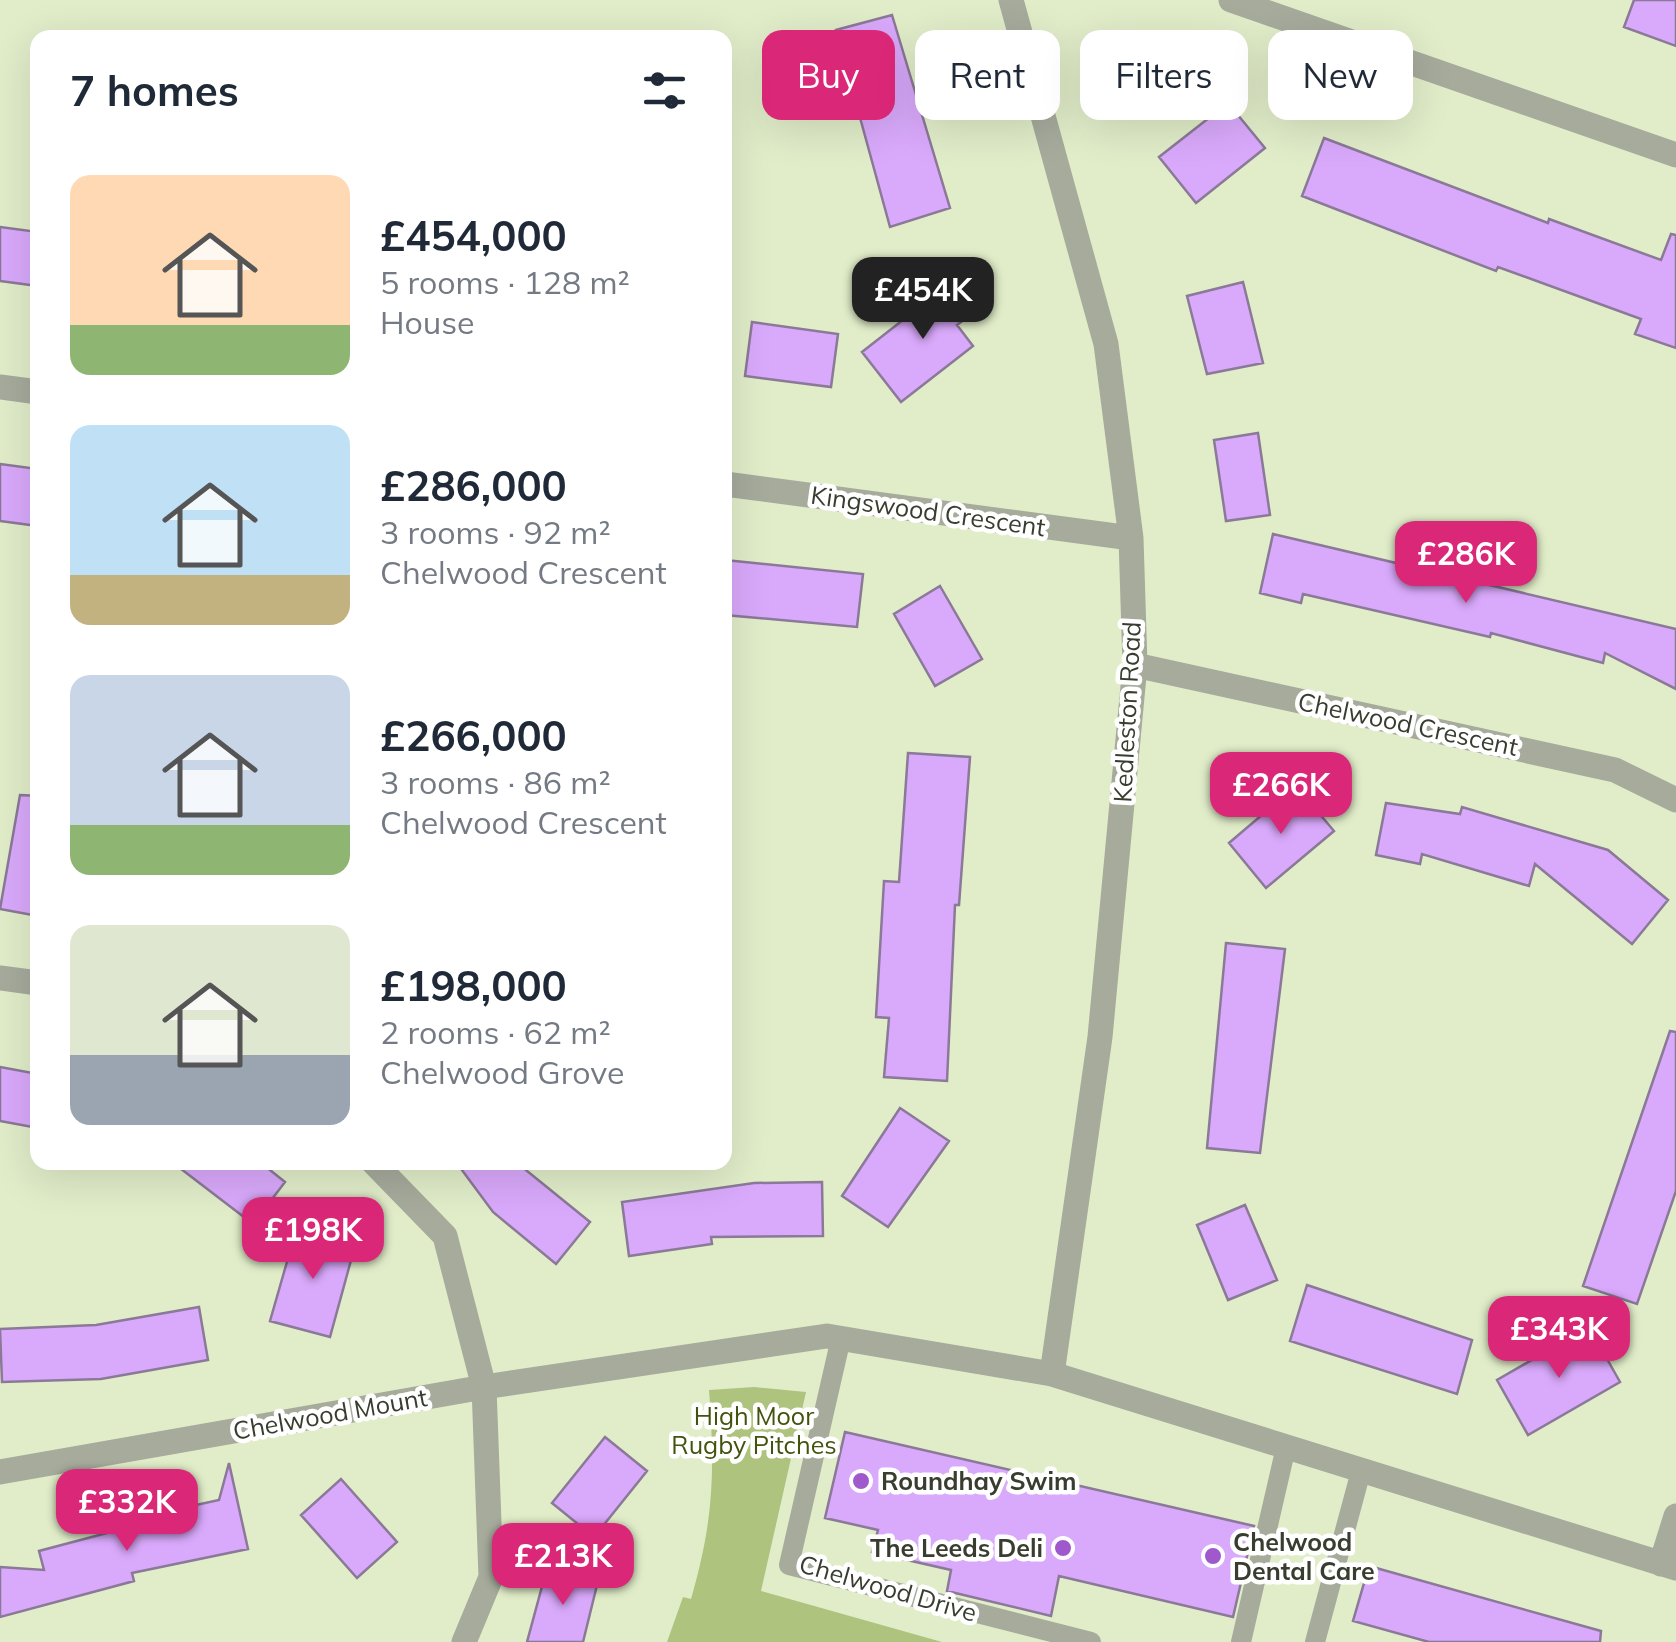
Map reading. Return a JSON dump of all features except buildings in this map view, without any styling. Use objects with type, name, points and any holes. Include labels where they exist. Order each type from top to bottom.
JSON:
[{"type":"street","name":"Kedleston Road","points":[[1011,0],[1106,344],[1131,538],[1135,665],[1100,1037],[1052,1374]]},
{"type":"street","points":[[1231,0],[1676,155]]},
{"type":"street","points":[[0,387],[30,391]]},
{"type":"street","name":"Kingswood Crescent","points":[[732,485],[1131,538]]},
{"type":"street","name":"Chelwood Crescent","points":[[1135,665],[1616,770],[1676,800]]},
{"type":"street","points":[[0,978],[30,982]]},
{"type":"street","points":[[381,1170],[445,1236],[484,1387],[491,1578],[464,1642]]},
{"type":"street","points":[[484,1387],[826,1336],[1052,1374],[1668,1566],[1676,1516]]},
{"type":"street","name":"Chelwood Mount","points":[[0,1472],[484,1387]]},
{"type":"lane","name":"Chelwood Drive","points":[[841,1338],[789,1565],[1091,1642]]},
{"type":"lane","points":[[1241,1642],[1286,1447]]},
{"type":"lane","points":[[1315,1642],[1361,1471]]},
{"type":"green space","name":"High Moor Rugby Pitches","points":[[754,1387],[806,1392],[761,1591],[942,1642],[667,1642],[683,1597],[691,1599],[704,1544],[712,1471],[709,1390]]},
{"type":"place","name":"Roundhay Swim","points":[[861,1481]]},
{"type":"place","name":"The Leeds Deli","points":[[1063,1548]]},
{"type":"place","name":"Chelwood Dental Care","points":[[1213,1556]]}]
